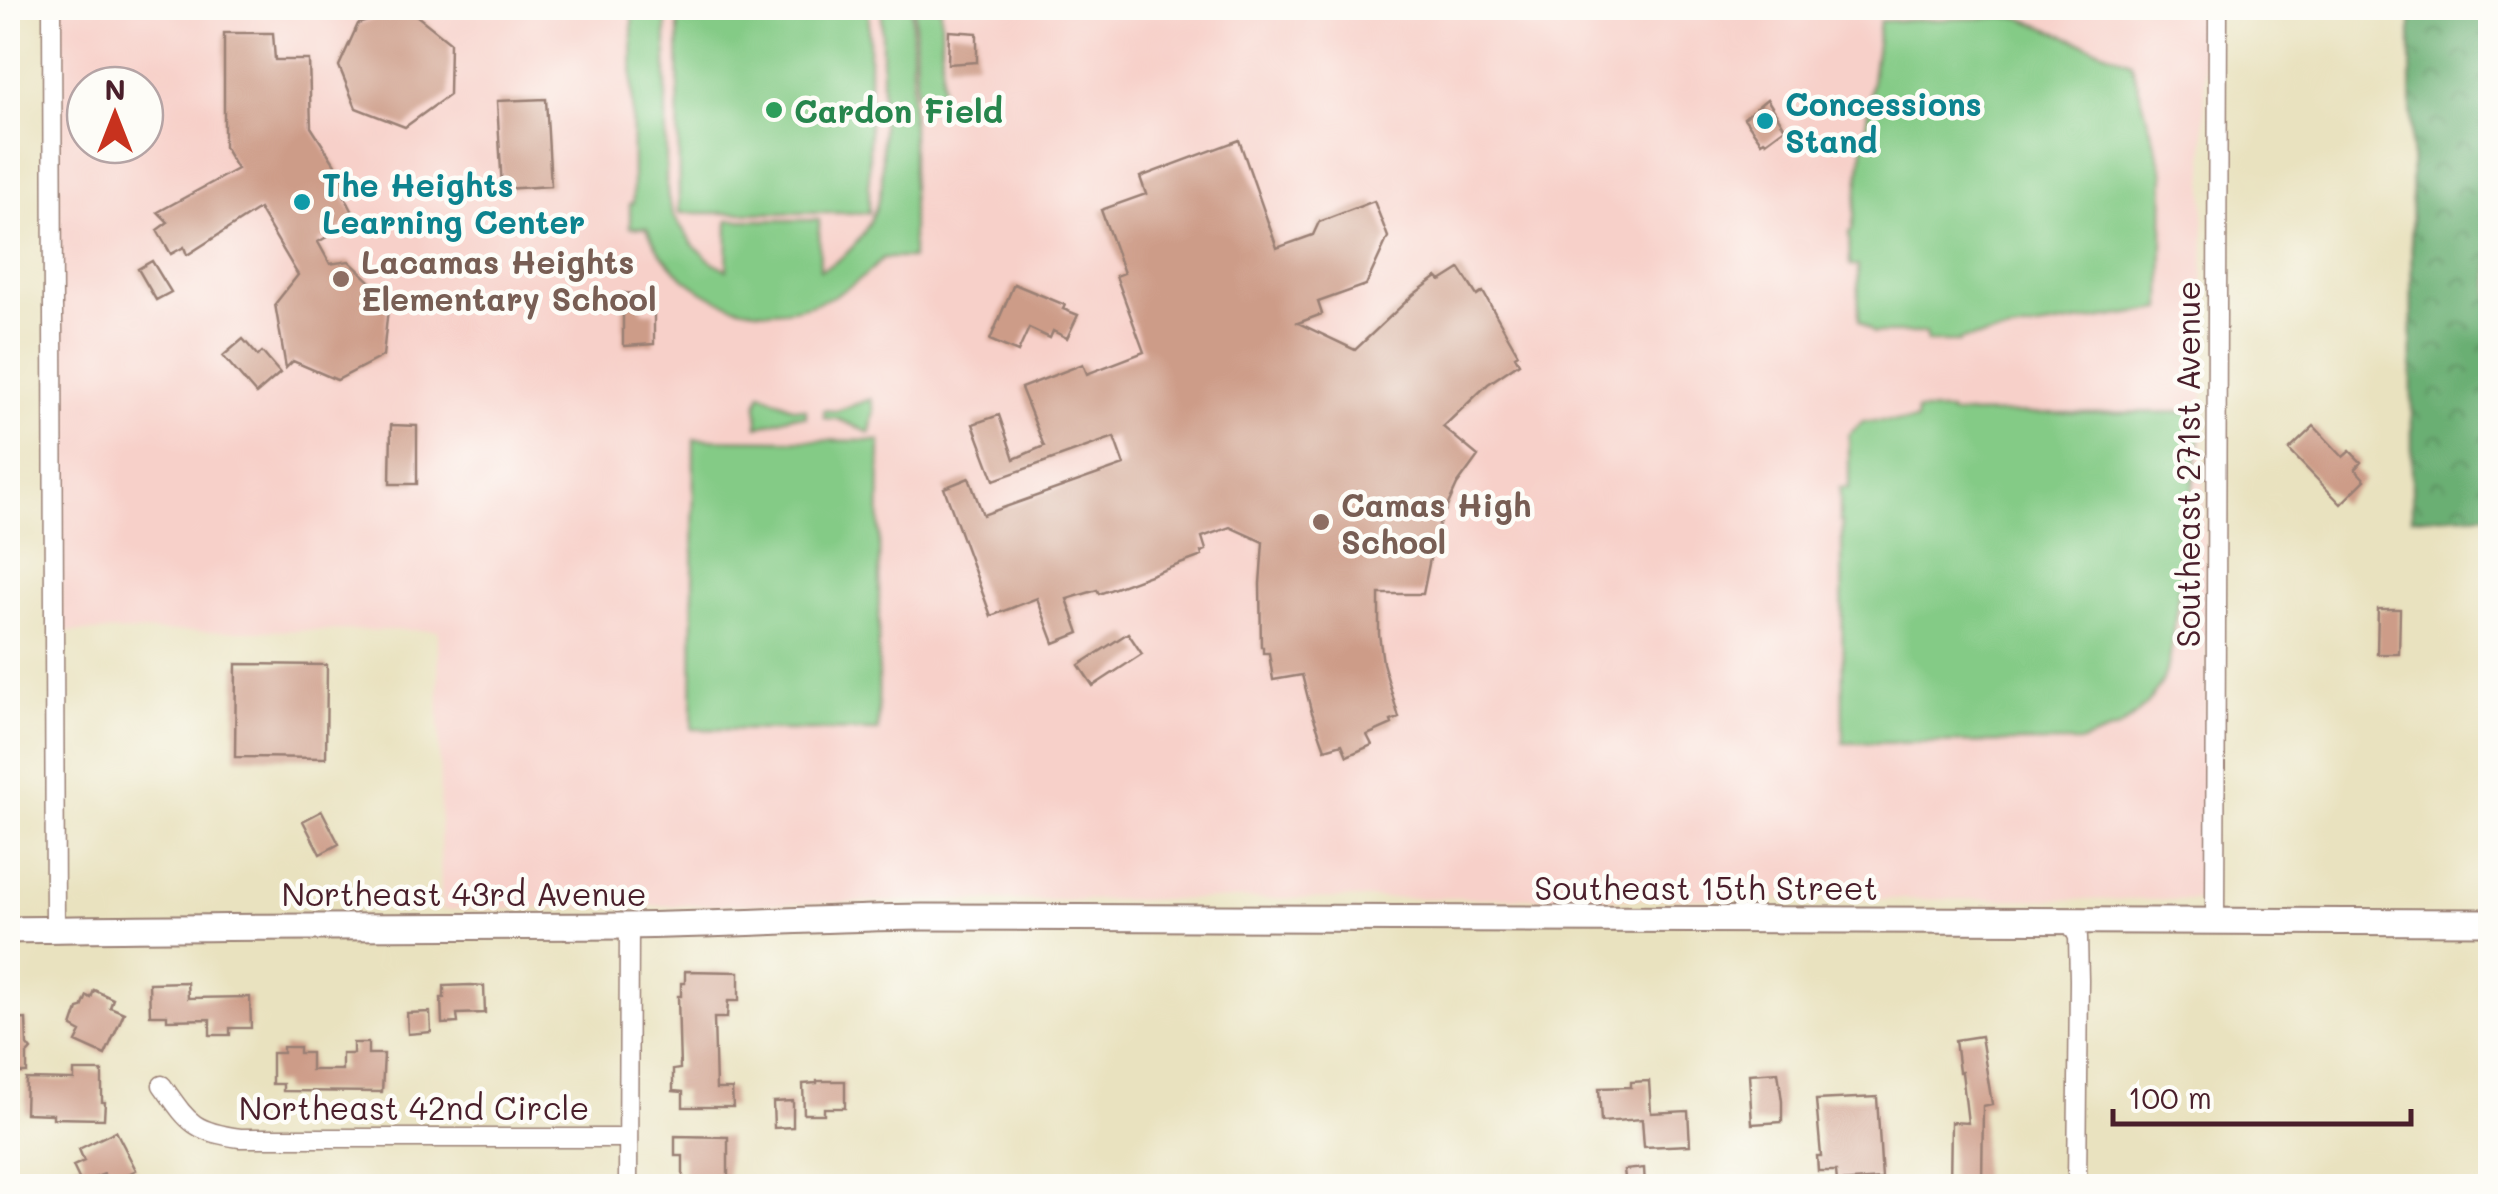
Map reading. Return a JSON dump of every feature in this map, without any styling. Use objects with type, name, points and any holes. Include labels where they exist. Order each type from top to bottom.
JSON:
[{"type":"street","points":[[52,8],[55,929]]},
{"type":"street","name":"Southeast 271st Avenue","points":[[2216,921],[2218,8]]},
{"type":"street","name":"Northeast 43rd Avenue","points":[[8,930],[629,926],[922,917]]},
{"type":"street","name":"Southeast 15th Street","points":[[922,917],[2490,922]]},
{"type":"street","points":[[2069,920],[2078,936],[2078,1186]]},
{"type":"street","points":[[628,1186],[629,926]]},
{"type":"street","name":"Northeast 42nd Circle","points":[[162,1085],[188,1123],[212,1134],[240,1138],[628,1138]]},
{"type":"shaded area","name":"Camas High School","points":[[57,8],[2205,8],[2206,900],[1403,898],[441,910],[438,630],[61,632]]},
{"type":"green space","points":[[632,8],[666,8],[668,198],[674,216],[694,246],[727,270],[728,220],[819,220],[820,270],[854,246],[875,210],[882,183],[882,8],[912,8],[912,258],[883,258],[865,276],[822,301],[774,311],[725,303],[677,272],[647,228],[630,227]]},
{"type":"green space","name":"Cardon Field","points":[[678,8],[869,8],[869,213],[679,213]]},
{"type":"green space","points":[[915,8],[941,8],[942,94],[916,93]]},
{"type":"green space","points":[[2411,8],[2490,8],[2490,514],[2412,518]]},
{"type":"green space","points":[[2018,17],[2131,62],[2164,174],[2162,309],[1959,342],[1927,342],[1925,333],[1873,333],[1859,320],[1858,266],[1850,265],[1849,232],[1880,21]]},
{"type":"green space","points":[[761,393],[794,408],[806,409],[806,417],[792,416],[758,427],[757,404]]},
{"type":"green space","points":[[871,399],[874,410],[870,433],[838,419],[824,418],[824,410],[836,411]]},
{"type":"green space","points":[[1917,411],[2203,412],[2169,663],[2150,700],[2119,728],[2082,742],[1843,743],[1840,488],[1849,488],[1849,434],[1863,421],[1916,421]]},
{"type":"green space","points":[[694,439],[880,441],[878,731],[692,729]]},
{"type":"building","points":[[407,8],[450,42],[449,95],[405,127],[356,108],[339,66],[358,24]]},
{"type":"building","points":[[949,31],[977,33],[977,62],[948,64]]},
{"type":"building","name":"The Heights Learning Center","points":[[224,33],[273,33],[275,60],[309,60],[311,127],[350,188],[343,193],[357,220],[318,242],[330,264],[349,261],[389,299],[383,356],[337,380],[293,361],[286,368],[275,304],[298,275],[259,209],[187,255],[184,247],[171,254],[157,230],[168,222],[158,212],[237,169],[224,147]]},
{"type":"building","points":[[546,99],[551,186],[502,189],[497,101]]},
{"type":"building","name":"Concessions Stand","points":[[1767,99],[1785,128],[1761,142],[1744,118]]},
{"type":"building","name":"Camas High School","points":[[1239,140],[1277,248],[1313,235],[1319,222],[1374,201],[1388,237],[1366,285],[1318,302],[1322,314],[1298,323],[1355,350],[1413,295],[1437,277],[1441,281],[1460,269],[1477,296],[1483,292],[1518,354],[1515,356],[1519,363],[1488,384],[1443,427],[1478,456],[1457,485],[1435,533],[1423,594],[1379,594],[1383,663],[1399,718],[1367,735],[1372,745],[1347,756],[1342,744],[1325,749],[1302,675],[1273,680],[1269,653],[1263,653],[1261,647],[1263,542],[1230,527],[1202,537],[1206,550],[1201,552],[1202,556],[1099,594],[1097,590],[1067,599],[1079,633],[1054,643],[1037,598],[991,616],[944,488],[969,478],[983,515],[1124,465],[1114,437],[994,480],[973,424],[999,415],[1014,459],[1044,446],[1021,388],[1083,364],[1087,374],[1144,352],[1116,276],[1124,273],[1101,210],[1146,194],[1140,177]]},
{"type":"building","points":[[152,261],[171,292],[156,300],[138,269]]},
{"type":"building","points":[[1014,284],[1065,305],[1063,309],[1078,315],[1067,338],[1053,331],[1050,338],[1029,328],[1018,352],[990,340]]},
{"type":"building","points":[[623,293],[641,294],[642,311],[654,313],[654,344],[623,344]]},
{"type":"building","points":[[243,339],[258,356],[262,352],[280,373],[256,394],[223,356]]},
{"type":"building","points":[[391,425],[417,426],[417,484],[390,484]]},
{"type":"building","points":[[2314,426],[2343,457],[2350,451],[2361,462],[2355,469],[2365,480],[2341,504],[2289,450]]},
{"type":"building","points":[[2378,609],[2400,609],[2399,654],[2377,654]]},
{"type":"building","points":[[1128,633],[1142,654],[1093,686],[1079,665]]},
{"type":"building","points":[[236,664],[327,665],[326,758],[235,757]]},
{"type":"building","points":[[322,811],[339,844],[320,854],[303,821]]},
{"type":"building","points":[[685,971],[739,972],[739,1001],[728,1001],[727,1018],[714,1018],[716,1089],[732,1089],[733,1107],[683,1107],[683,1092],[673,1091],[673,1070],[680,1069],[678,996],[681,983],[685,983]]},
{"type":"building","points":[[187,982],[188,998],[250,997],[251,1028],[230,1028],[230,1035],[210,1035],[210,1019],[167,1020],[167,1015],[150,1015],[149,983]]},
{"type":"building","points":[[444,986],[484,986],[485,1013],[457,1014],[458,1023],[442,1024]]},
{"type":"building","points":[[94,990],[113,999],[110,1007],[124,1013],[105,1055],[76,1042],[81,1032],[72,1027],[78,1009]]},
{"type":"building","points":[[430,1012],[431,1032],[408,1034],[407,1013]]},
{"type":"building","points":[[26,1019],[27,1045],[31,1050],[27,1054],[27,1073],[8,1073],[8,1020]]},
{"type":"building","points":[[1981,1036],[1992,1104],[1983,1106],[1982,1186],[1950,1186],[1951,1122],[1968,1123],[1955,1040]]},
{"type":"building","points":[[353,1043],[368,1043],[368,1054],[384,1054],[382,1092],[283,1091],[283,1084],[272,1084],[272,1053],[283,1053],[283,1047],[299,1047],[299,1053],[311,1053],[311,1070],[342,1070],[342,1054],[353,1054]]},
{"type":"building","points":[[74,1071],[102,1071],[104,1119],[25,1113],[26,1079],[74,1080]]},
{"type":"building","points":[[1778,1072],[1782,1122],[1752,1124],[1749,1074]]},
{"type":"building","points":[[845,1081],[845,1108],[824,1108],[824,1114],[804,1114],[803,1084]]},
{"type":"building","points":[[1649,1081],[1651,1113],[1688,1111],[1690,1145],[1644,1147],[1642,1119],[1601,1122],[1599,1088],[1631,1087],[1631,1082]]},
{"type":"building","points":[[1877,1097],[1882,1179],[1837,1182],[1836,1171],[1818,1171],[1817,1156],[1821,1156],[1816,1100]]},
{"type":"building","points":[[793,1101],[793,1127],[774,1128],[773,1102]]},
{"type":"building","points":[[116,1131],[136,1170],[109,1184],[104,1174],[81,1183],[73,1166],[84,1161],[79,1149]]},
{"type":"building","points":[[675,1136],[728,1137],[728,1182],[683,1182],[683,1156],[675,1156]]},
{"type":"building","points":[[1644,1168],[1645,1186],[1626,1186],[1624,1170]]},
{"type":"place","name":"Cardon Field","points":[[774,110]]},
{"type":"place","name":"Concessions Stand","points":[[1765,121]]},
{"type":"place","name":"The Heights Learning Center","points":[[302,202]]},
{"type":"place","name":"Lacamas Heights Elementary School","points":[[341,279]]},
{"type":"place","name":"Camas High School","points":[[1321,522]]}]
